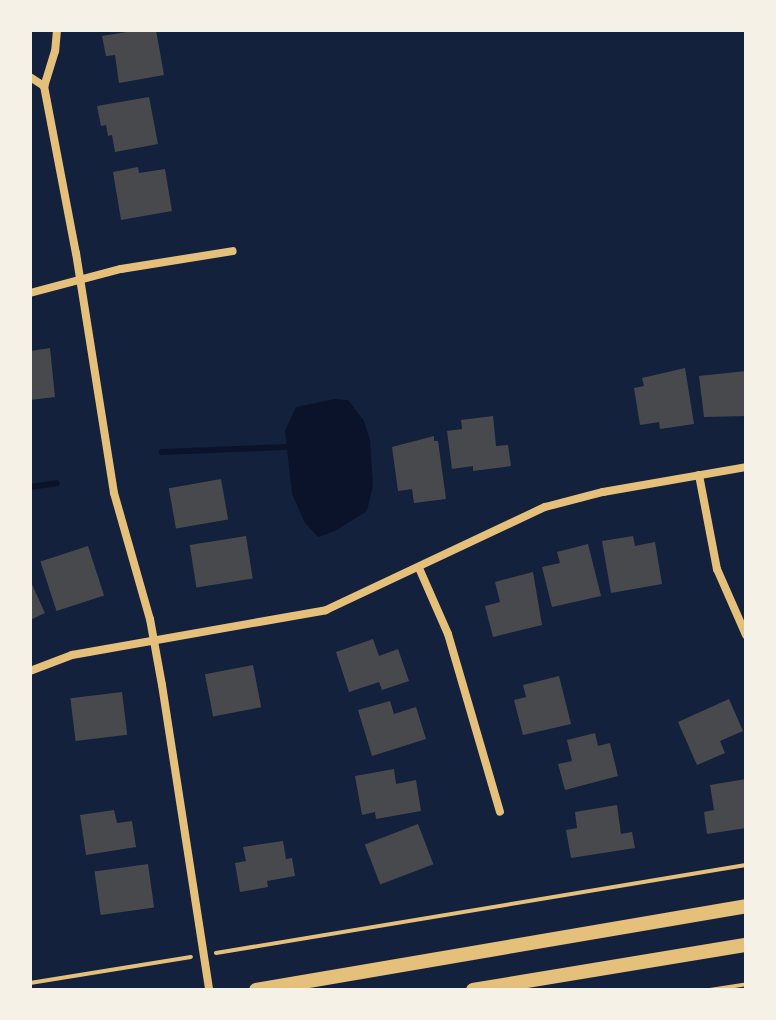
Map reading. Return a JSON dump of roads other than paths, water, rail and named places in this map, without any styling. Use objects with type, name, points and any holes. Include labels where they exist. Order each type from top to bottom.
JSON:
[{"type":"street","points":[[57,30],[55,51],[44,86],[80,278],[114,493],[154,640],[209,990]]},
{"type":"street","points":[[30,77],[44,86]]},
{"type":"street","points":[[30,293],[80,278],[233,251]]},
{"type":"street","points":[[30,671],[54,660],[326,610],[566,500],[746,467]]},
{"type":"street","points":[[699,475],[714,556],[727,597],[746,635]]},
{"type":"street","points":[[419,568],[448,634],[500,812]]},
{"type":"street","points":[[256,990],[746,906]]},
{"type":"street","points":[[473,990],[746,945]]},
{"type":"water","points":[[335,399],[348,400],[364,421],[370,440],[373,485],[367,511],[335,531],[318,537],[305,523],[292,494],[285,431],[296,407]]},
{"type":"waterway","points":[[162,452],[285,447]]},
{"type":"waterway","points":[[30,487],[57,483]]}]
